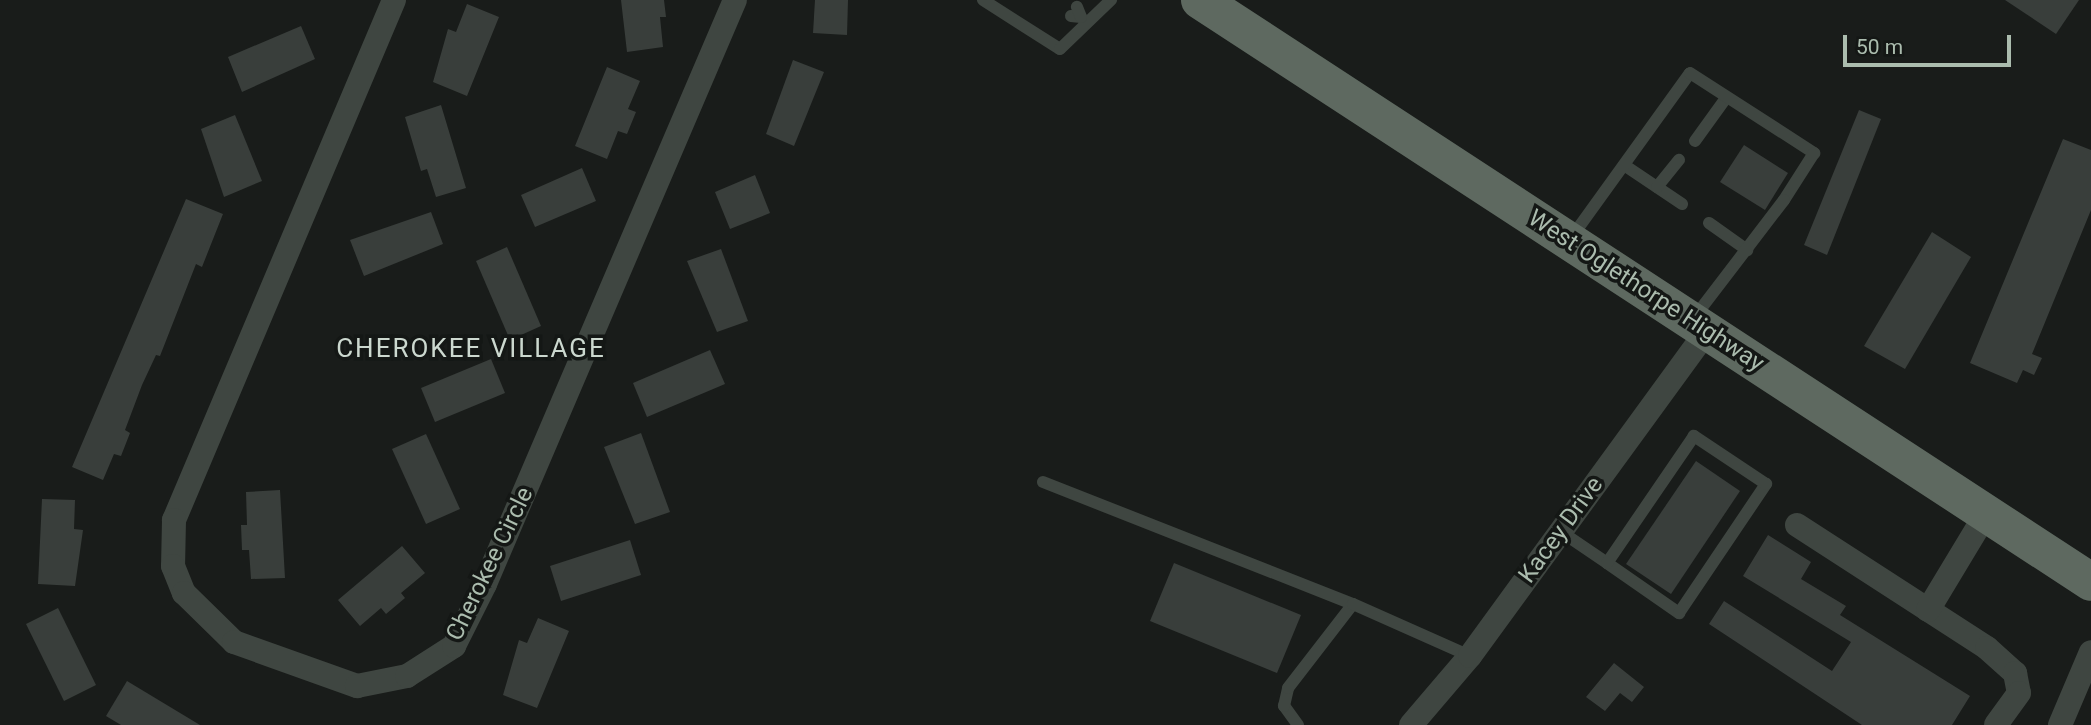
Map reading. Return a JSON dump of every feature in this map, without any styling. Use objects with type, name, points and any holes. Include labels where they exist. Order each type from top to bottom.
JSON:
[{"type":"highway","name":"West Oglethorpe Highway","points":[[1200,0],[2091,582]]},
{"type":"street","name":"Cherokee Circle","points":[[394,0],[174,520],[173,566],[184,593],[234,642],[357,686],[407,676],[454,646],[491,571],[735,0]]},
{"type":"street","name":"Kacey Drive","points":[[1411,725],[1470,656],[1560,531],[1699,326]]},
{"type":"street","points":[[1928,610],[1986,514]]},
{"type":"street","points":[[1797,525],[1987,648],[2015,673],[2019,693],[1996,725]]},
{"type":"street","points":[[2060,725],[2091,652]]},
{"type":"lane","points":[[983,0],[1060,49],[1080,16],[1111,0]]},
{"type":"lane","points":[[1569,241],[1690,73],[1814,153],[1699,326]]},
{"type":"lane","points":[[1695,141],[1726,98]]},
{"type":"lane","points":[[1657,187],[1679,160]]},
{"type":"lane","points":[[1624,164],[1682,204]]},
{"type":"lane","points":[[1709,223],[1747,250]]},
{"type":"lane","points":[[1560,531],[1679,613],[1766,484],[1694,436],[1607,563]]},
{"type":"lane","points":[[1043,482],[1353,604],[1470,656]]},
{"type":"lane","points":[[1298,725],[1284,706],[1288,688],[1353,604]]},
{"type":"building","points":[[621,0],[664,0],[666,17],[660,17],[663,47],[627,52]]},
{"type":"building","points":[[815,0],[848,0],[847,35],[813,33]]},
{"type":"building","points":[[2005,0],[2079,0],[2056,34]]},
{"type":"building","points":[[467,4],[499,17],[467,96],[433,82],[448,29],[456,32]]},
{"type":"building","points":[[301,26],[315,59],[242,92],[228,57]]},
{"type":"building","points":[[793,60],[824,72],[794,146],[766,134]]},
{"type":"building","points":[[607,67],[640,81],[628,109],[636,112],[627,134],[618,131],[607,159],[575,146]]},
{"type":"building","points":[[441,105],[466,188],[436,197],[427,169],[421,171],[405,117]]},
{"type":"building","points":[[1859,110],[1881,119],[1827,255],[1804,245]]},
{"type":"building","points":[[235,115],[262,181],[224,197],[201,129]]},
{"type":"building","points":[[2063,139],[2091,150],[2091,210],[2032,354],[2042,358],[2034,375],[2023,370],[2017,383],[1970,363]]},
{"type":"building","points":[[1744,145],[1788,173],[1765,210],[1720,182]]},
{"type":"building","points":[[582,168],[596,201],[535,227],[521,195]]},
{"type":"building","points":[[755,175],[770,213],[730,229],[715,192]]},
{"type":"building","points":[[186,199],[223,214],[202,267],[196,264],[160,356],[156,355],[142,385],[125,430],[130,433],[121,456],[114,454],[103,480],[72,467]]},
{"type":"building","points":[[431,212],[443,244],[364,276],[350,240]]},
{"type":"building","points":[[1932,232],[1971,257],[1905,369],[1864,346]]},
{"type":"building","points":[[507,247],[541,326],[510,340],[476,261]]},
{"type":"building","points":[[721,249],[748,321],[717,332],[687,261]]},
{"type":"building","points":[[710,350],[725,384],[647,417],[633,383]]},
{"type":"building","points":[[491,359],[505,393],[435,422],[421,388]]},
{"type":"building","points":[[641,433],[670,512],[635,524],[604,447]]},
{"type":"building","points":[[426,434],[460,509],[426,524],[392,449]]},
{"type":"building","points":[[1696,461],[1740,491],[1671,594],[1626,564]]},
{"type":"building","points":[[280,490],[285,578],[251,579],[249,550],[242,550],[241,525],[247,525],[246,492]]},
{"type":"building","points":[[42,499],[75,500],[74,529],[83,530],[75,586],[38,584]]},
{"type":"building","points":[[1768,535],[1811,562],[1801,579],[1846,606],[1840,615],[1970,696],[1952,725],[1862,725],[1709,624],[1724,601],[1832,671],[1851,642],[1743,576]]},
{"type":"building","points":[[630,540],[641,575],[561,601],[550,566]]},
{"type":"building","points":[[402,546],[425,573],[401,593],[405,598],[386,614],[381,608],[360,626],[338,600]]},
{"type":"building","points":[[1174,563],[1301,615],[1277,673],[1150,621]]},
{"type":"building","points":[[58,608],[96,685],[64,701],[26,624]]},
{"type":"building","points":[[538,618],[569,631],[537,708],[503,695],[519,640],[527,643]]},
{"type":"building","points":[[1614,663],[1644,687],[1632,702],[1620,693],[1605,711],[1586,697]]},
{"type":"building","points":[[127,681],[200,725],[121,725],[106,716]]},
{"type":"district","name":"CHEROKEE VILLAGE","points":[[471,349]]}]
